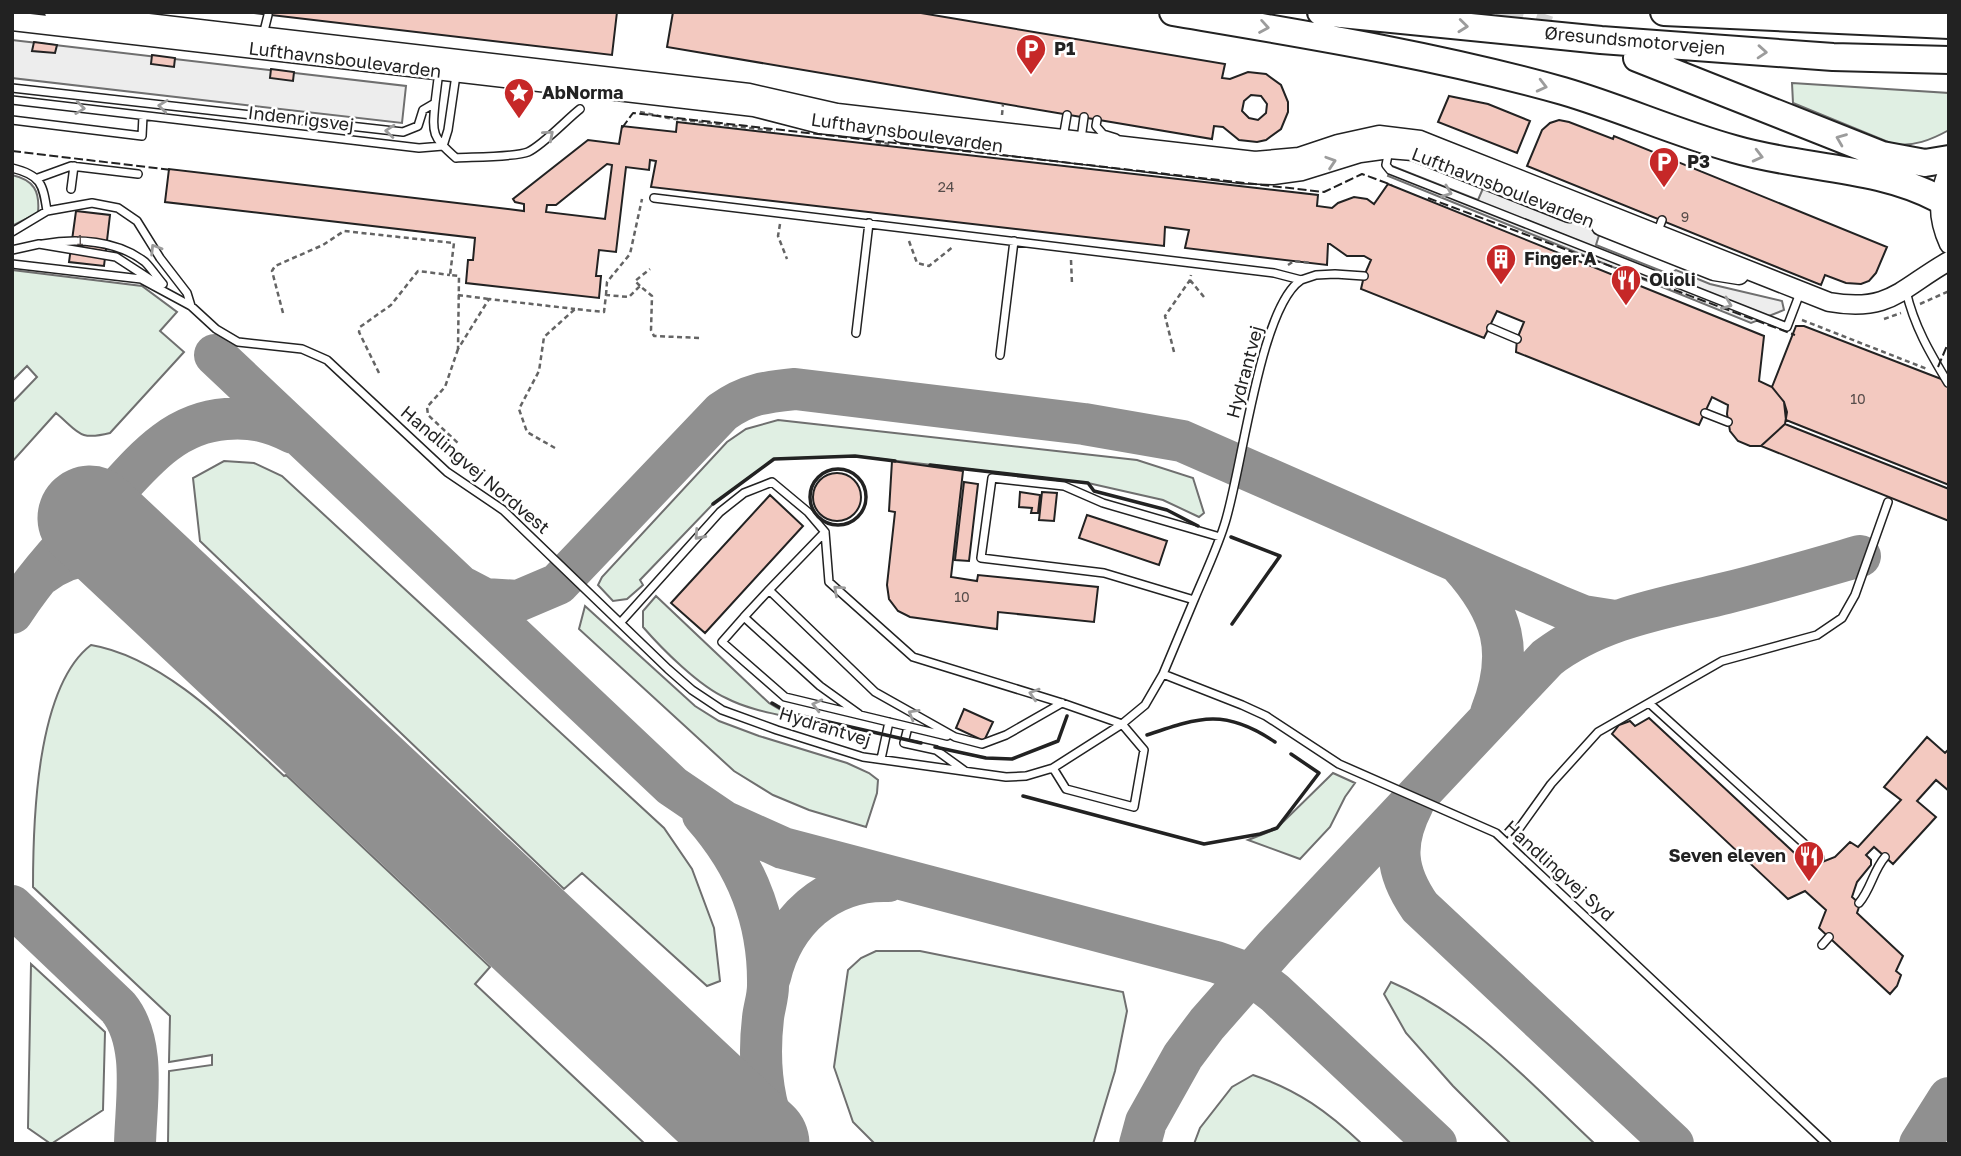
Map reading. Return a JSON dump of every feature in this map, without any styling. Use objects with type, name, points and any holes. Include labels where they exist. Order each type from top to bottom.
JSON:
[{"type":"highway","points":[[1173,12],[1389,50],[1501,76],[1564,92],[1733,149],[1781,161],[1894,180],[1915,186],[1939,199]]},
{"type":"highway","name":"Øresundsmotorvejen","points":[[1321,12],[1601,40],[1833,57],[1949,60]]},
{"type":"highway","name":"Øresundsmotorvejen","points":[[1664,12],[1949,25]]},
{"type":"highway","points":[[1637,58],[1882,155],[1925,163],[1949,159]]},
{"type":"highway","points":[[1906,160],[1949,142]]},
{"type":"street","name":"Lufthavnsboulevarden","points":[[54,12],[262,44],[448,65],[754,107],[820,124],[1255,161],[1299,157],[1355,139],[1379,135],[1413,151],[1646,230],[1829,302],[1849,306],[1888,300],[1906,291],[1949,261]]},
{"type":"street","name":"Lufthavnsboulevarden","points":[[12,21],[108,21]]},
{"type":"street","name":"Lufthavnsboulevarden","points":[[1071,145],[1243,174],[1273,175],[1302,171],[1391,142]]},
{"type":"street","points":[[1949,169],[1939,199],[1939,214],[1949,244]]},
{"type":"street","name":"Lufthavnsboulevarden","points":[[1646,230],[1714,271],[1779,282]]},
{"type":"lane","points":[[262,44],[268,15]]},
{"type":"lane","points":[[443,146],[432,130],[435,103],[448,65]]},
{"type":"lane","points":[[443,146],[448,130],[448,65]]},
{"type":"lane","name":"Indenrigsvej","points":[[12,88],[403,132],[418,126],[423,110],[435,103]]},
{"type":"lane","name":"Indenrigsvej","points":[[12,100],[419,148],[443,146],[456,158],[514,156],[529,152],[580,109]]},
{"type":"lane","points":[[1067,115],[1071,145]]},
{"type":"lane","points":[[12,120],[142,136],[143,116]]},
{"type":"lane","points":[[1071,145],[1084,117]]},
{"type":"lane","points":[[1097,120],[1096,126],[1103,134],[1135,140],[1160,151]]},
{"type":"lane","points":[[1391,142],[1386,164],[1391,170],[1787,327],[1801,291]]},
{"type":"lane","points":[[71,189],[74,166]]},
{"type":"lane","points":[[37,178],[74,166],[138,174]]},
{"type":"lane","points":[[12,168],[26,171],[37,178],[44,190],[47,211]]},
{"type":"lane","points":[[654,198],[1274,273],[1301,280],[1316,275],[1364,276]]},
{"type":"lane","points":[[12,232],[47,211],[92,202],[118,208],[137,221],[160,258],[187,293],[191,306]]},
{"type":"lane","points":[[856,333],[869,223]]},
{"type":"lane","points":[[1000,355],[1014,241]]},
{"type":"lane","points":[[12,250],[39,244],[116,257],[147,275],[175,298]]},
{"type":"lane","points":[[12,264],[141,278],[191,306]]},
{"type":"lane","name":"Hydrantvej","points":[[1163,674],[1225,524],[1267,342],[1282,302],[1291,286],[1301,280]]},
{"type":"lane","points":[[1906,291],[1924,344],[1948,383]]},
{"type":"lane","name":"Handlingvej Nordvest","points":[[191,306],[216,329],[238,342],[302,349],[327,360],[447,472],[503,510],[621,622]]},
{"type":"lane","points":[[1491,328],[1517,339]]},
{"type":"lane","points":[[1704,413],[1728,422]]},
{"type":"lane","points":[[1194,600],[1104,573],[981,558],[992,478],[1064,486],[1103,503],[1220,537]]},
{"type":"lane","points":[[621,622],[720,512],[744,493],[772,482],[808,512],[825,531],[829,582],[913,657],[1062,702],[1122,724],[1144,750],[1134,807],[1066,789],[1053,768]]},
{"type":"lane","points":[[1508,844],[1551,783],[1598,732],[1722,662],[1818,635],[1842,618],[1855,595],[1888,502]]},
{"type":"lane","points":[[825,531],[722,642],[785,697],[982,744],[1006,735],[1062,702]]},
{"type":"lane","points":[[769,590],[875,692],[955,737]]},
{"type":"lane","points":[[744,617],[820,686],[862,716]]},
{"type":"lane","name":"Hydrantvej","points":[[621,622],[684,683],[722,710],[863,757],[1006,777],[1026,776],[1053,768],[1122,724]]},
{"type":"lane","points":[[1122,724],[1145,705],[1163,674]]},
{"type":"lane","name":"Handlingvej Syd","points":[[1163,674],[1266,716],[1339,764],[1496,833],[1827,1144]]},
{"type":"lane","points":[[1649,703],[1820,858]]},
{"type":"lane","points":[[881,759],[889,722]]},
{"type":"lane","points":[[908,726],[904,744],[936,750],[965,771]]},
{"type":"lane","points":[[1859,903],[1867,894],[1879,863],[1885,857]]},
{"type":"lane","points":[[1822,944],[1829,937]]},
{"type":"path","points":[[782,213],[778,236],[787,259]]},
{"type":"path","points":[[907,228],[917,263],[929,266],[964,239],[964,235]]},
{"type":"path","points":[[283,313],[272,271],[275,266],[323,245],[344,231],[454,243],[450,275]]},
{"type":"path","points":[[1071,248],[1072,284]]},
{"type":"path","points":[[1174,352],[1165,316],[1190,280],[1193,263]]},
{"type":"path","points":[[650,269],[635,281],[652,296],[651,330],[654,336],[700,338]]},
{"type":"path","points":[[379,373],[359,332],[360,327],[391,305],[418,271],[459,276],[458,349]]},
{"type":"path","points":[[1190,280],[1204,297]]},
{"type":"path","points":[[458,295],[604,312],[606,295],[629,297],[640,286]]},
{"type":"path","points":[[459,444],[428,415],[427,407],[445,387],[458,349],[489,299]]},
{"type":"path","points":[[555,448],[527,432],[519,409],[539,371],[544,337],[575,309]]},
{"type":"path","points":[[1787,327],[1802,320],[1932,371],[1948,383]]},
{"type":"green space","points":[[1792,83],[1949,93],[1949,130],[1922,142],[1893,144],[1793,103]]},
{"type":"green space","points":[[12,175],[26,180],[34,188],[38,198],[38,213],[12,226]]},
{"type":"green space","points":[[12,270],[142,286],[177,312],[160,331],[184,352],[110,433],[85,435],[56,413],[12,462],[12,403],[37,377],[27,366],[12,381]]},
{"type":"green space","points":[[778,420],[1137,460],[1193,478],[1204,513],[1199,517],[1163,500],[1088,483],[855,456],[774,459],[713,504],[640,580],[643,585],[627,599],[613,601],[598,585],[602,577],[727,442],[746,429]]},
{"type":"green space","points":[[224,461],[254,463],[282,476],[664,828],[692,869],[714,928],[720,981],[707,986],[582,873],[564,889],[200,541],[193,478]]},
{"type":"green space","points":[[656,596],[769,703],[794,718],[734,702],[704,685],[682,666],[643,627],[643,611]]},
{"type":"green space","points":[[585,606],[695,706],[719,721],[847,763],[878,780],[877,793],[866,827],[809,810],[773,795],[734,771],[579,629]]},
{"type":"green space","points":[[91,645],[118,652],[170,679],[286,775],[490,967],[475,984],[645,1144],[168,1144],[169,1071],[212,1065],[212,1055],[169,1062],[170,1016],[33,887],[37,793],[48,723],[59,691],[73,665]]},
{"type":"green space","points":[[1333,773],[1355,783],[1330,827],[1300,859],[1248,840],[1276,829]]},
{"type":"green space","points":[[876,951],[920,951],[1123,992],[1127,1011],[1115,1071],[1093,1144],[875,1144],[853,1122],[834,1067],[848,970],[861,958]]},
{"type":"green space","points":[[31,964],[105,1032],[103,1110],[51,1144],[28,1128]]},
{"type":"green space","points":[[1391,982],[1448,1013],[1474,1033],[1524,1076],[1595,1144],[1511,1144],[1453,1086],[1406,1033],[1384,994]]},
{"type":"green space","points":[[1253,1075],[1312,1103],[1362,1144],[1194,1144],[1200,1128],[1232,1087]]},
{"type":"shaded area","points":[[12,40],[406,86],[402,123],[12,78]]},
{"type":"shaded area","points":[[1392,166],[1478,200],[1484,186],[1600,232],[1596,245],[1669,274],[1676,270],[1710,284],[1782,301],[1784,310],[1751,323],[1388,176]]},
{"type":"building","points":[[246,12],[617,12],[612,55]]},
{"type":"building","name":"P1","points":[[673,12],[915,12],[1225,64],[1222,78],[1230,79],[1248,72],[1266,74],[1281,85],[1288,102],[1288,112],[1281,129],[1266,140],[1239,140],[1223,127],[1214,126],[1212,139],[667,47]],"holes":[[[1251,95],[1261,96],[1267,104],[1266,113],[1258,120],[1249,118],[1242,111],[1244,101]]]},
{"type":"building","points":[[34,42],[57,45],[55,53],[32,51]]},
{"type":"building","points":[[152,55],[175,58],[174,67],[151,64]]},
{"type":"building","points":[[271,69],[294,72],[293,81],[270,78]]},
{"type":"building","points":[[1449,96],[1488,104],[1530,121],[1517,153],[1438,122]]},
{"type":"building","name":"P3","points":[[1559,120],[1613,139],[1614,136],[1887,247],[1876,273],[1869,281],[1861,284],[1846,283],[1825,275],[1821,285],[1527,166],[1542,130]]},
{"type":"building","name":"Finger A","points":[[677,122],[1318,195],[1317,206],[1332,208],[1354,197],[1367,199],[1374,204],[1388,184],[1764,336],[1759,381],[1772,387],[1784,402],[1787,412],[1785,424],[1761,446],[1750,446],[1738,441],[1730,431],[1728,405],[1712,397],[1699,425],[1516,352],[1517,339],[1524,322],[1497,311],[1484,338],[1361,289],[1371,260],[1364,256],[1347,256],[1330,244],[1327,265],[1185,248],[1189,230],[1165,227],[1164,246],[651,187],[656,161],[650,160],[649,170],[626,167],[616,252],[599,250],[596,276],[601,276],[599,298],[466,283],[468,260],[473,260],[475,238],[165,202],[169,169],[524,211],[524,204],[513,199],[588,140],[619,144],[622,126],[676,132]],"holes":[[[607,164],[612,165],[605,219],[546,212],[547,205],[556,205]]]},
{"type":"building","points":[[76,211],[110,215],[104,266],[69,262]]},
{"type":"building","points":[[1796,326],[1804,326],[1949,382],[1949,485],[1786,420],[1784,402],[1772,387]]},
{"type":"building","points":[[1785,424],[1949,489],[1949,521],[1761,446]]},
{"type":"building","points":[[892,461],[963,471],[951,577],[977,581],[978,575],[1098,587],[1094,622],[998,612],[997,629],[910,617],[898,611],[889,599],[887,585],[895,512],[889,511]]},
{"type":"building","points":[[837,473],[854,480],[861,497],[854,514],[837,521],[820,514],[813,497],[820,480]]},
{"type":"building","points":[[964,482],[978,484],[969,561],[955,560]]},
{"type":"building","points":[[1020,492],[1040,495],[1038,513],[1031,513],[1032,508],[1019,507]]},
{"type":"building","points":[[1042,492],[1057,493],[1054,521],[1039,520]]},
{"type":"building","points":[[770,495],[803,526],[705,633],[671,603]]},
{"type":"building","points":[[1087,515],[1167,541],[1159,565],[1079,538]]},
{"type":"building","points":[[964,709],[993,722],[984,741],[956,728]]},
{"type":"building","points":[[1649,718],[1802,860],[1809,857],[1817,864],[1835,857],[1850,842],[1858,847],[1901,800],[1884,787],[1927,737],[1945,753],[1949,749],[1949,791],[1936,780],[1917,801],[1936,817],[1893,864],[1874,847],[1866,855],[1871,860],[1871,865],[1857,882],[1852,897],[1860,904],[1857,913],[1903,956],[1896,971],[1901,975],[1890,994],[1819,928],[1826,910],[1805,891],[1788,899],[1612,734],[1619,725],[1630,721],[1635,726]]},
{"type":"taxiway","points":[[215,355],[672,786],[725,822],[783,848],[1216,962],[1250,974],[1275,993],[1436,1144]]},
{"type":"taxiway","points":[[464,588],[485,599],[518,601],[558,584],[722,412],[757,395],[795,389],[1084,424],[1182,441],[1561,607],[1583,616],[1615,621]]},
{"type":"taxiway","points":[[12,613],[32,584],[66,544],[142,463],[171,438],[206,422],[226,419],[252,419],[293,433]]},
{"type":"taxiway","points":[[42,574],[69,559],[96,555],[122,561],[149,574]]},
{"type":"taxiway","points":[[1140,1144],[1146,1122],[1183,1056],[1207,1024],[1275,947],[1547,658],[1588,633],[1633,616],[1860,556]]},
{"type":"taxiway","points":[[1460,564],[1486,599],[1501,634],[1502,671],[1491,713]]},
{"type":"taxiway","points":[[1413,804],[1402,831],[1400,857],[1406,881],[1420,907],[1673,1144]]},
{"type":"taxiway","points":[[703,815],[732,854],[752,894],[759,916],[764,938],[768,986],[761,1066],[769,1114],[781,1144]]},
{"type":"taxiway","points":[[770,977],[785,938],[811,907],[846,887],[866,882],[888,881]]},
{"type":"taxiway","points":[[12,906],[118,1007],[127,1021],[133,1037],[138,1072],[135,1144]]},
{"type":"taxiway","points":[[1920,1144],[1949,1098]]},
{"type":"runway","points":[[90,518],[757,1144]]},
{"type":"tunnel","points":[[1497,12],[1549,29]]},
{"type":"fence","points":[[622,128],[633,113],[1324,192],[1362,174],[1392,185]]},
{"type":"fence","points":[[12,151],[172,170]]},
{"type":"fence","points":[[1428,198],[1795,335]]},
{"type":"fence","points":[[1938,367],[1949,341]]},
{"type":"wall","points":[[713,504],[774,459],[855,456],[895,461]]},
{"type":"wall","points":[[930,465],[1088,483],[1094,491],[1167,510],[1198,526]]},
{"type":"wall","points":[[838,469],[849,471],[858,477],[864,486],[866,497],[864,508],[858,517],[849,523],[838,525],[827,523],[818,517],[812,508],[810,497],[812,486],[818,477],[827,471],[838,469]]},
{"type":"wall","points":[[1231,537],[1280,556],[1232,624]]},
{"type":"wall","points":[[772,703],[789,713],[921,743]]},
{"type":"wall","points":[[935,747],[986,758],[1012,759],[1058,741],[1067,716]]},
{"type":"wall","points":[[1147,735],[1198,720],[1212,719],[1241,724],[1275,742]]},
{"type":"wall","points":[[1023,796],[1204,844],[1260,834],[1277,828],[1319,773],[1291,754]]},
{"type":"place","name":"P1","points":[[1031,76]]},
{"type":"place","name":"AbNorma","points":[[519,120]]},
{"type":"place","name":"P3","points":[[1664,189]]},
{"type":"place","name":"Finger A","points":[[1501,286]]},
{"type":"place","name":"Olioli","points":[[1626,307]]},
{"type":"place","name":"Seven eleven","points":[[1809,883]]}]
